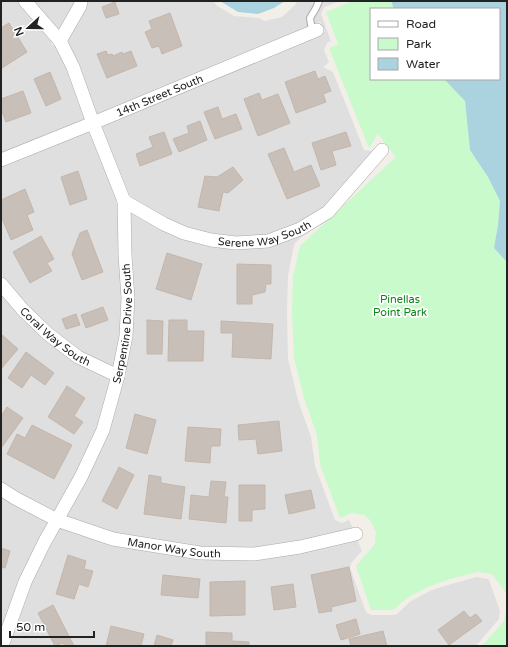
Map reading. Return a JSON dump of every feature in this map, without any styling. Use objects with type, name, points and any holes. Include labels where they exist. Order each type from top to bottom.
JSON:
[{"type":"street","name":"Serpentine Drive South","points":[[2,646],[25,582],[44,543],[81,477],[103,430],[118,376],[126,336],[128,298],[125,255],[124,201],[93,123],[73,67],[60,41],[25,1]]},
{"type":"street","points":[[60,41],[82,1]]},
{"type":"street","name":"14th Street South","points":[[1,160],[317,30]]},
{"type":"street","name":"Serene Way South","points":[[124,201],[164,224],[184,233],[210,240],[236,243],[268,241],[300,229],[328,212],[382,150]]},
{"type":"street","name":"Coral Way South","points":[[1,284],[23,310],[48,334],[78,357],[118,376]]},
{"type":"street","name":"Manor Way South","points":[[1,489],[57,520],[114,539],[200,553],[254,554],[300,547],[356,534]]},
{"type":"lane","points":[[317,30],[312,25],[310,18],[319,1]]},
{"type":"shaded area","points":[[1,1],[17,1],[52,42],[51,44],[55,46],[67,69],[85,120],[1,154]]},
{"type":"shaded area","points":[[34,1],[75,1],[59,30]]},
{"type":"shaded area","points":[[88,1],[214,1],[216,5],[234,16],[259,18],[265,21],[282,17],[296,4],[297,1],[340,1],[324,7],[321,14],[331,41],[327,43],[324,50],[329,62],[323,67],[333,72],[364,150],[373,152],[324,207],[297,224],[267,235],[237,237],[212,235],[187,228],[168,219],[131,197],[101,126],[325,32],[320,22],[97,115],[79,65],[67,41]]},
{"type":"shaded area","points":[[89,131],[117,200],[116,203],[118,204],[122,299],[120,336],[113,367],[82,352],[53,329],[28,306],[1,274],[1,166]]},
{"type":"shaded area","points":[[131,212],[182,239],[208,246],[235,249],[311,229],[294,245],[288,276],[288,359],[298,400],[311,437],[315,466],[335,520],[342,523],[349,520],[353,528],[299,541],[254,548],[201,547],[116,534],[66,516],[127,374],[125,373],[132,336],[135,298]]},
{"type":"shaded area","points":[[1,295],[18,314],[44,338],[75,363],[110,380],[97,428],[75,475],[55,511],[1,482]]},
{"type":"shaded area","points":[[1,497],[49,522],[19,580],[1,629]]},
{"type":"shaded area","points":[[60,527],[112,545],[200,559],[357,539],[362,551],[351,563],[350,568],[366,612],[371,615],[397,614],[411,601],[432,590],[477,577],[489,580],[500,611],[499,619],[476,646],[8,646],[31,584]]},
{"type":"green space","name":"Pinellas Point Park","points":[[353,1],[391,1],[394,8],[370,8],[370,80],[445,80],[465,101],[470,150],[488,177],[500,201],[494,248],[507,262],[507,594],[492,574],[477,572],[430,586],[408,597],[393,610],[371,610],[356,566],[375,544],[376,532],[370,520],[364,515],[351,513],[340,518],[320,464],[317,435],[304,398],[294,358],[292,311],[293,276],[300,246],[396,157],[378,134],[369,148],[329,48],[338,44],[326,12]]},
{"type":"green space","points":[[507,607],[507,646],[482,646],[504,621]]},
{"type":"water","points":[[220,1],[285,1],[274,8],[258,14],[238,12]]},
{"type":"water","points":[[391,1],[507,1],[507,262],[494,248],[500,201],[488,177],[470,150],[465,101],[445,80],[500,80],[500,8],[394,8]]},
{"type":"building","points":[[115,2],[119,14],[106,18],[102,7]]},
{"type":"building","points":[[170,13],[182,46],[162,54],[159,46],[152,48],[145,32],[152,29],[149,21]]},
{"type":"building","points":[[9,23],[27,52],[2,68],[1,28]]},
{"type":"building","points":[[106,51],[108,55],[112,54],[113,56],[122,52],[123,54],[131,51],[137,66],[107,78],[97,54]]},
{"type":"building","points":[[315,71],[318,79],[325,76],[331,91],[323,94],[326,102],[296,113],[285,82]]},
{"type":"building","points":[[50,72],[61,99],[46,106],[34,79]]},
{"type":"building","points":[[23,91],[31,113],[6,122],[1,109],[1,99]]},
{"type":"building","points":[[259,93],[262,100],[278,94],[290,123],[258,136],[244,99]]},
{"type":"building","points":[[218,107],[222,119],[236,114],[242,129],[215,139],[204,112]]},
{"type":"building","points":[[200,121],[207,140],[179,152],[173,139],[189,133],[187,126]]},
{"type":"building","points":[[164,132],[172,154],[140,166],[136,154],[153,147],[149,137]]},
{"type":"building","points":[[346,132],[351,146],[332,151],[336,165],[321,170],[312,143]]},
{"type":"building","points":[[284,148],[294,172],[311,165],[320,186],[287,199],[268,154]]},
{"type":"building","points":[[233,167],[243,180],[228,193],[223,192],[219,211],[198,207],[205,176],[217,177]]},
{"type":"building","points":[[78,171],[87,199],[70,205],[61,177]]},
{"type":"building","points":[[25,189],[34,212],[27,215],[33,230],[11,240],[1,216],[1,200]]},
{"type":"building","points":[[87,230],[103,272],[82,280],[72,254],[80,233]]},
{"type":"building","points":[[41,236],[54,259],[47,263],[52,271],[30,283],[13,252]]},
{"type":"building","points":[[167,253],[202,264],[191,300],[156,289]]},
{"type":"building","points":[[237,264],[271,265],[271,284],[266,284],[265,292],[252,295],[252,304],[237,304]]},
{"type":"building","points":[[103,307],[108,320],[86,328],[81,315]]},
{"type":"building","points":[[76,314],[80,325],[66,329],[62,319]]},
{"type":"building","points":[[147,320],[163,321],[162,354],[147,354]]},
{"type":"building","points":[[169,320],[187,320],[187,331],[204,331],[203,361],[168,361]]},
{"type":"building","points":[[221,321],[273,324],[271,359],[232,357],[233,333],[221,333]]},
{"type":"building","points":[[1,334],[18,349],[1,369]]},
{"type":"building","points":[[26,352],[54,373],[45,385],[31,375],[22,388],[8,378]]},
{"type":"building","points":[[67,386],[85,398],[74,416],[83,422],[74,434],[48,417]]},
{"type":"building","points":[[7,407],[23,418],[2,447],[1,416]]},
{"type":"building","points":[[135,414],[156,420],[147,454],[126,448]]},
{"type":"building","points":[[279,421],[282,451],[258,454],[256,439],[239,440],[238,425]]},
{"type":"building","points":[[32,425],[72,445],[54,479],[7,454],[17,434],[25,438]]},
{"type":"building","points":[[188,427],[221,429],[220,446],[211,446],[210,463],[185,461]]},
{"type":"building","points":[[119,467],[134,475],[117,509],[102,501]]},
{"type":"building","points":[[149,475],[161,477],[161,483],[185,487],[181,519],[144,514]]},
{"type":"building","points":[[211,481],[226,482],[224,497],[228,497],[226,523],[189,519],[191,495],[209,497]]},
{"type":"building","points":[[239,485],[265,485],[265,509],[252,510],[252,521],[239,521]]},
{"type":"building","points":[[311,490],[315,508],[289,514],[285,495]]},
{"type":"building","points":[[1,548],[10,551],[5,568],[1,567]]},
{"type":"building","points":[[68,555],[86,561],[84,569],[93,571],[88,587],[79,584],[74,599],[56,594]]},
{"type":"building","points":[[349,567],[356,601],[331,607],[332,611],[319,613],[311,575]]},
{"type":"building","points":[[163,575],[200,579],[198,598],[161,595]]},
{"type":"building","points":[[245,581],[245,615],[210,616],[210,582]]},
{"type":"building","points":[[293,584],[296,607],[274,610],[271,587]]},
{"type":"building","points":[[53,605],[74,646],[65,646],[63,643],[55,646],[38,613]]},
{"type":"building","points":[[464,611],[470,618],[476,614],[482,621],[449,645],[438,630]]},
{"type":"building","points":[[356,619],[360,634],[341,640],[336,625]]},
{"type":"building","points":[[111,626],[144,634],[141,646],[106,646]]},
{"type":"building","points":[[383,631],[387,646],[351,646],[349,639]]},
{"type":"building","points":[[206,632],[232,633],[232,641],[249,642],[249,646],[206,646]]},
{"type":"building","points":[[157,635],[173,640],[171,646],[154,646]]}]
